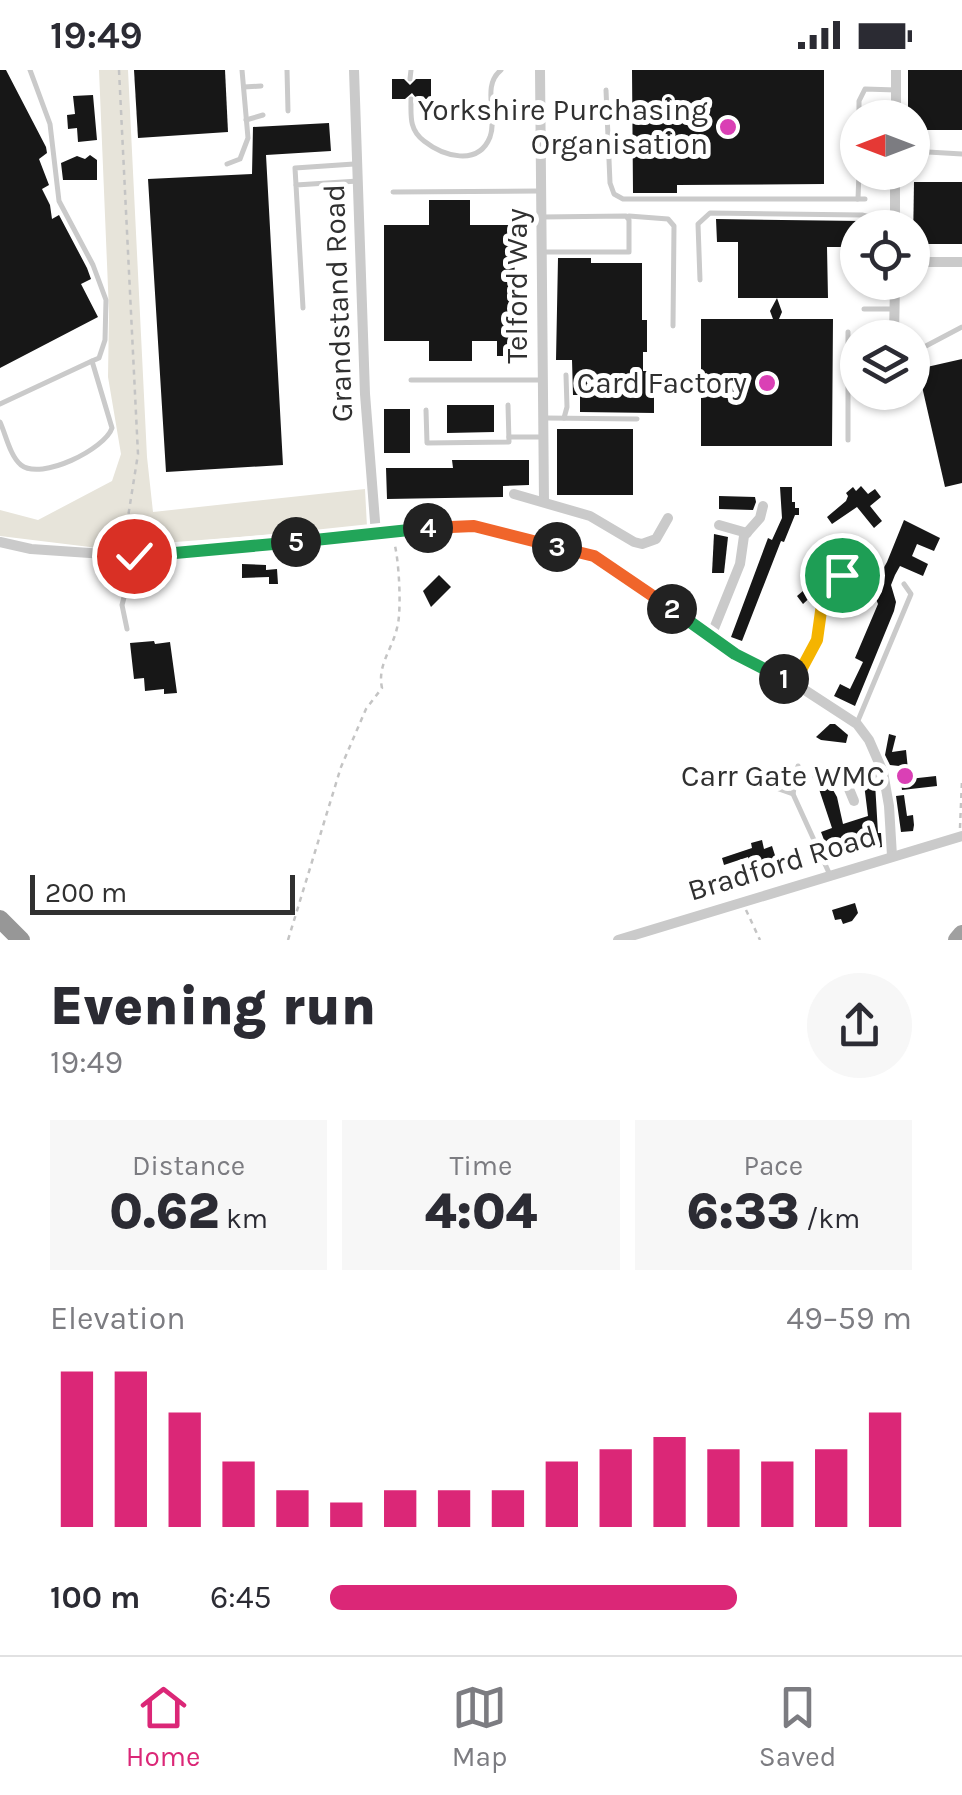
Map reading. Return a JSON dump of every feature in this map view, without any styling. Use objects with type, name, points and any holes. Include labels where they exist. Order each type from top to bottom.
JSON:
[{"type":"highway","points":[[0,919],[21,940]]},
{"type":"highway","points":[[957,940],[962,934]]},
{"type":"street","name":"Grandstand Road","points":[[354,70],[365,394],[382,533]]},
{"type":"street","name":"Telford Way","points":[[540,70],[544,502]]},
{"type":"street","points":[[896,70],[896,100]]},
{"type":"street","points":[[930,262],[962,262]]},
{"type":"street","points":[[894,300],[894,320]]},
{"type":"street","points":[[514,494],[590,516],[642,544],[656,539],[668,518]]},
{"type":"street","points":[[711,636],[740,564],[742,543],[764,506]]},
{"type":"street","points":[[720,525],[747,533]]},
{"type":"street","points":[[0,542],[31,549],[134,556],[474,526],[594,556],[756,667],[794,683],[857,724],[883,772],[892,856]]},
{"type":"street","points":[[794,683],[817,640],[822,604],[846,583],[842,561]]},
{"type":"street","points":[[854,801],[844,776],[883,772]]},
{"type":"street","name":"Bradford Road","points":[[618,940],[654,935],[742,902],[962,836]]},
{"type":"lane","points":[[0,404],[99,358],[105,340],[106,300],[93,265],[59,201],[50,124],[30,70]]},
{"type":"lane","points":[[227,164],[240,159],[248,138],[242,70]]},
{"type":"lane","points":[[288,70],[288,111]]},
{"type":"lane","points":[[410,79],[411,70]]},
{"type":"lane","points":[[410,99],[411,122],[417,136],[455,157],[469,157],[491,135],[490,91],[493,78],[501,70]]},
{"type":"lane","points":[[244,87],[262,86]]},
{"type":"lane","points":[[859,100],[865,89],[896,90]]},
{"type":"lane","points":[[606,90],[610,183],[614,194],[623,200],[862,199],[861,190]]},
{"type":"lane","points":[[246,120],[263,115]]},
{"type":"lane","points":[[930,152],[962,154]]},
{"type":"lane","points":[[302,308],[295,168],[358,163]]},
{"type":"lane","points":[[296,185],[358,181]]},
{"type":"lane","points":[[394,192],[542,190]]},
{"type":"lane","points":[[700,280],[698,224],[710,213],[840,215]]},
{"type":"lane","points":[[542,252],[627,252],[630,220],[626,216]]},
{"type":"lane","points":[[542,217],[668,219],[674,226],[674,326]]},
{"type":"lane","points":[[864,309],[894,310]]},
{"type":"lane","points":[[930,344],[962,327]]},
{"type":"lane","points":[[0,422],[16,460],[26,469],[50,469],[103,442],[112,428],[92,361]]},
{"type":"lane","points":[[564,418],[566,375]]},
{"type":"lane","points":[[411,380],[543,380]]},
{"type":"lane","points":[[426,410],[426,443],[509,442],[508,405]]},
{"type":"lane","points":[[848,410],[848,440]]},
{"type":"lane","points":[[543,418],[637,419]]},
{"type":"lane","points":[[509,438],[543,437]]},
{"type":"lane","points":[[127,629],[122,605],[134,556]]},
{"type":"lane","points":[[857,724],[911,594],[904,584]]},
{"type":"lane","points":[[798,766],[792,794],[830,874]]},
{"type":"lane","points":[[756,772],[776,788],[792,794]]},
{"type":"lane","points":[[816,778],[844,776]]},
{"type":"path","points":[[119,70],[138,454],[128,517],[134,556]]},
{"type":"path","points":[[288,940],[341,766],[366,709],[382,688],[379,670],[398,627],[398,554],[382,533]]},
{"type":"path","points":[[942,841],[942,835],[960,827],[962,780]]},
{"type":"path","points":[[742,902],[760,940]]},
{"type":"shaded area","points":[[99,70],[128,70],[153,512],[365,489],[367,527],[98,548],[0,536],[0,510],[38,520],[112,481],[121,454],[108,377]]},
{"type":"building","points":[[0,70],[6,70],[46,147],[47,153],[39,159],[49,185],[42,189],[52,219],[59,215],[87,268],[91,279],[81,284],[98,317],[0,368]]},
{"type":"building","points":[[134,70],[225,70],[228,132],[138,138]]},
{"type":"building","name":"Yorkshire Purchasing Organisation","points":[[632,70],[824,70],[824,184],[677,185],[677,193],[633,193]]},
{"type":"building","points":[[908,70],[962,70],[962,130],[930,130],[930,100],[908,100]]},
{"type":"building","points":[[392,79],[404,79],[410,85],[416,79],[431,79],[431,99],[417,99],[412,93],[405,99],[392,99]]},
{"type":"building","points":[[93,95],[97,140],[78,142],[77,128],[68,129],[67,115],[75,114],[73,96]]},
{"type":"building","points":[[329,123],[331,151],[266,155],[283,465],[166,472],[148,179],[252,174],[253,127]]},
{"type":"building","points":[[90,155],[97,160],[97,180],[63,180],[61,163]]},
{"type":"building","points":[[930,182],[962,182],[962,244],[930,244],[930,210],[914,210],[914,190],[930,190]]},
{"type":"building","points":[[429,200],[470,200],[470,225],[515,225],[514,356],[497,356],[497,341],[472,341],[472,361],[429,361],[429,341],[384,341],[384,225],[429,225]]},
{"type":"building","name":"Card Factory","points":[[716,219],[840,221],[840,247],[827,247],[828,298],[738,298],[738,242],[717,242]]},
{"type":"building","points":[[558,258],[591,258],[591,263],[642,263],[642,320],[647,320],[643,371],[654,371],[654,413],[580,412],[580,395],[573,395],[572,360],[556,360]]},
{"type":"building","name":"Card Factory","points":[[777,298],[782,312],[779,319],[833,319],[832,446],[701,446],[701,319],[773,319],[770,311]]},
{"type":"building","points":[[962,359],[962,483],[945,487],[927,410],[930,366]]},
{"type":"building","points":[[447,405],[494,405],[494,432],[447,433]]},
{"type":"building","points":[[384,409],[410,409],[410,453],[384,453]]},
{"type":"building","points":[[557,429],[633,429],[633,495],[557,495]]},
{"type":"building","points":[[452,460],[529,460],[529,485],[503,486],[503,497],[387,499],[386,468],[453,468]]},
{"type":"building","points":[[861,486],[868,494],[875,489],[881,497],[870,506],[882,521],[874,528],[857,507],[832,524],[827,517],[846,501],[846,493]]},
{"type":"building","points":[[780,487],[792,487],[792,502],[799,508],[799,515],[795,515],[784,542],[781,541],[742,641],[731,637],[768,538],[772,540],[782,518]]},
{"type":"building","points":[[719,496],[755,497],[756,502],[753,510],[719,509]]},
{"type":"building","points":[[904,520],[940,538],[934,551],[917,544],[912,556],[928,564],[923,576],[900,566],[895,575],[891,585],[896,602],[894,611],[855,706],[834,696],[840,684],[850,689],[863,662],[855,658],[878,604],[872,589]]},
{"type":"building","points":[[714,534],[728,537],[724,573],[712,573]]},
{"type":"building","points":[[820,552],[829,562],[821,571],[829,580],[803,604],[797,596],[810,585],[804,579],[817,567],[811,561]]},
{"type":"building","points":[[242,564],[277,569],[278,584],[269,584],[269,577],[242,578]]},
{"type":"building","points":[[439,575],[451,587],[431,607],[423,591]]},
{"type":"building","points":[[170,642],[177,693],[164,694],[164,689],[145,691],[144,678],[134,679],[130,643]]},
{"type":"building","points":[[830,724],[848,735],[846,743],[816,737]]},
{"type":"building","points":[[889,734],[896,736],[892,752],[906,750],[909,779],[936,776],[937,786],[902,790],[899,766],[890,765],[885,755]]},
{"type":"building","points":[[828,781],[837,797],[843,824],[868,816],[864,784],[875,783],[882,847],[875,848],[875,841],[865,842],[864,834],[826,845],[821,832],[832,828],[817,783]]},
{"type":"building","points":[[904,795],[907,816],[913,815],[914,825],[913,831],[901,832],[896,796]]},
{"type":"building","points":[[762,840],[764,849],[772,846],[779,868],[753,876],[748,857],[724,865],[722,858],[752,848],[751,843]]},
{"type":"building","points":[[855,903],[858,913],[852,921],[843,924],[841,919],[835,920],[832,910]]},
{"type":"place","name":"Yorkshire Purchasing Organisation","points":[[728,127]]},
{"type":"place","name":"Card Factory","points":[[767,383]]},
{"type":"place","name":"Carr Gate WMC","points":[[905,776]]},
{"type":"route","points":[[134,556],[474,526],[594,556],[735,654],[794,683],[817,640],[822,604],[842,575]]}]
